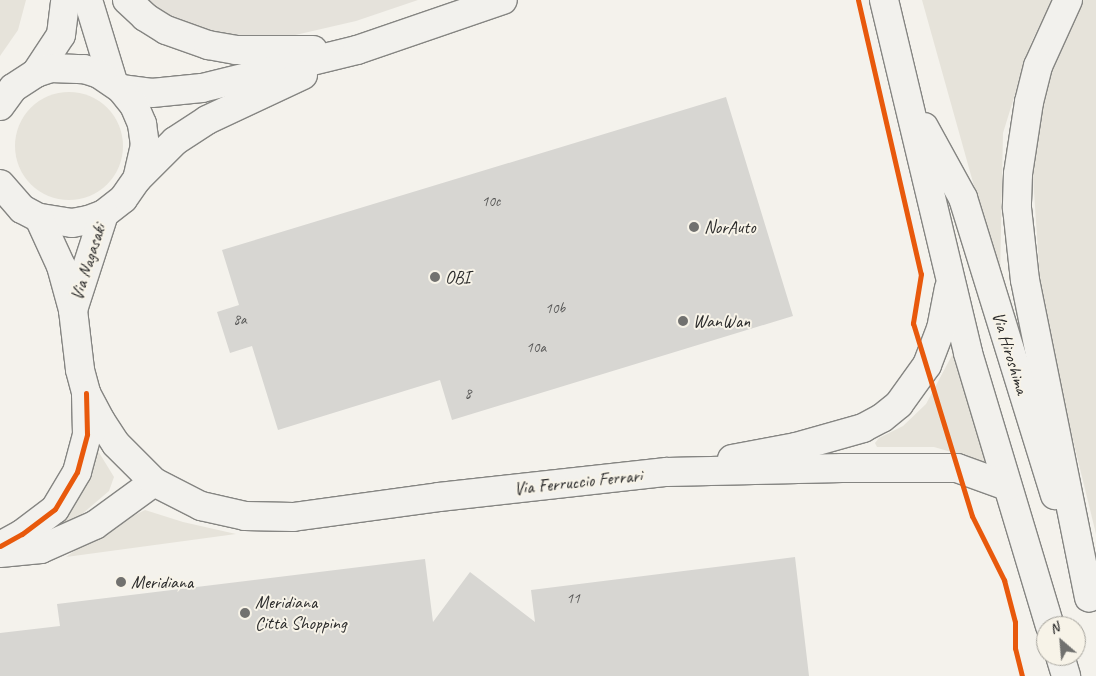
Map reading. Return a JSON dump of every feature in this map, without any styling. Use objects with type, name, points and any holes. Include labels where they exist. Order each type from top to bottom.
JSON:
[{"type":"main road","points":[[36,73],[61,35],[65,0]]},
{"type":"main road","points":[[88,0],[117,86],[134,105],[142,124],[145,145],[137,179]]},
{"type":"main road","points":[[127,0],[145,18],[166,30],[208,45],[236,50],[357,50]]},
{"type":"main road","points":[[0,106],[13,88],[36,73],[52,68],[84,69],[117,86],[152,93],[202,88],[357,50],[503,0]]},
{"type":"main road","name":"Via Hiroshima","points":[[884,0],[951,279],[1007,486],[1047,616]]},
{"type":"main road","points":[[1068,0],[1038,66],[1029,102],[1018,174],[1017,208],[1025,280],[1093,609]]},
{"type":"main road","points":[[21,212],[72,223],[104,214],[123,199],[137,179],[174,141],[207,120],[357,50]]},
{"type":"main road","name":"Via Hiroshima","points":[[907,95],[963,198],[1025,404],[1093,609]]},
{"type":"main road","name":"Via Nagasaki","points":[[0,184],[61,266],[73,310],[76,348],[86,393]]},
{"type":"main road","name":"Via Nagasaki","points":[[73,310],[104,214]]},
{"type":"main road","name":"Via Hiroshima","points":[[667,472],[796,447],[862,428],[882,418],[899,404],[927,365],[941,329],[951,279]]},
{"type":"main road","points":[[0,546],[22,534],[55,509],[77,472],[87,434],[86,393]]},
{"type":"main road","name":"Via Ferruccio Ferrari","points":[[86,393],[116,444],[154,482],[201,506],[245,516],[293,517],[439,497],[667,472],[958,468],[1007,486]]},
{"type":"main road","points":[[0,553],[41,549],[95,525],[154,482]]},
{"type":"shaded area","points":[[0,0],[26,0],[18,30],[0,56]]},
{"type":"shaded area","points":[[143,0],[418,0],[356,21],[291,36],[234,37],[187,27]]},
{"type":"shaded area","points":[[922,0],[1052,0],[1031,43],[1003,133],[1000,279]]},
{"type":"shaded area","points":[[1080,0],[1096,0],[1096,534],[1061,391],[1040,280],[1033,177],[1042,103],[1054,63]]},
{"type":"shaded area","points":[[69,92],[90,96],[107,108],[119,125],[123,146],[119,167],[107,184],[90,196],[69,200],[48,196],[31,184],[19,167],[15,146],[19,125],[31,108],[48,96]]},
{"type":"shaded area","points":[[957,346],[993,470],[972,458],[934,447],[877,447],[875,443],[879,438],[903,426],[926,404]]},
{"type":"shaded area","points":[[95,446],[114,477],[109,491],[75,520],[24,543]]},
{"type":"shaded area","points":[[145,510],[183,522],[236,534],[66,557],[102,531]]},
{"type":"building","name":"OBI","points":[[726,97],[793,316],[452,420],[440,380],[278,430],[252,346],[230,353],[217,312],[239,305],[222,250]]},
{"type":"building","name":"Meridiana Città Shopping","points":[[795,557],[809,676],[0,676],[0,633],[60,626],[57,604],[425,559],[433,622],[470,572],[535,622],[531,590]]},
{"type":"cycle path","points":[[858,0],[921,274],[913,323],[972,516],[1004,580],[1015,622],[1015,648],[1022,676]]},
{"type":"cycle path","points":[[0,546],[22,534],[55,509],[77,472],[87,434],[86,393]]},
{"type":"place","name":"NorAuto","points":[[694,227]]},
{"type":"place","name":"OBI","points":[[435,277]]},
{"type":"place","name":"WanWan","points":[[683,321]]},
{"type":"place","name":"Meridiana","points":[[121,582]]},
{"type":"place","name":"Meridiana Città Shopping","points":[[245,613]]}]
